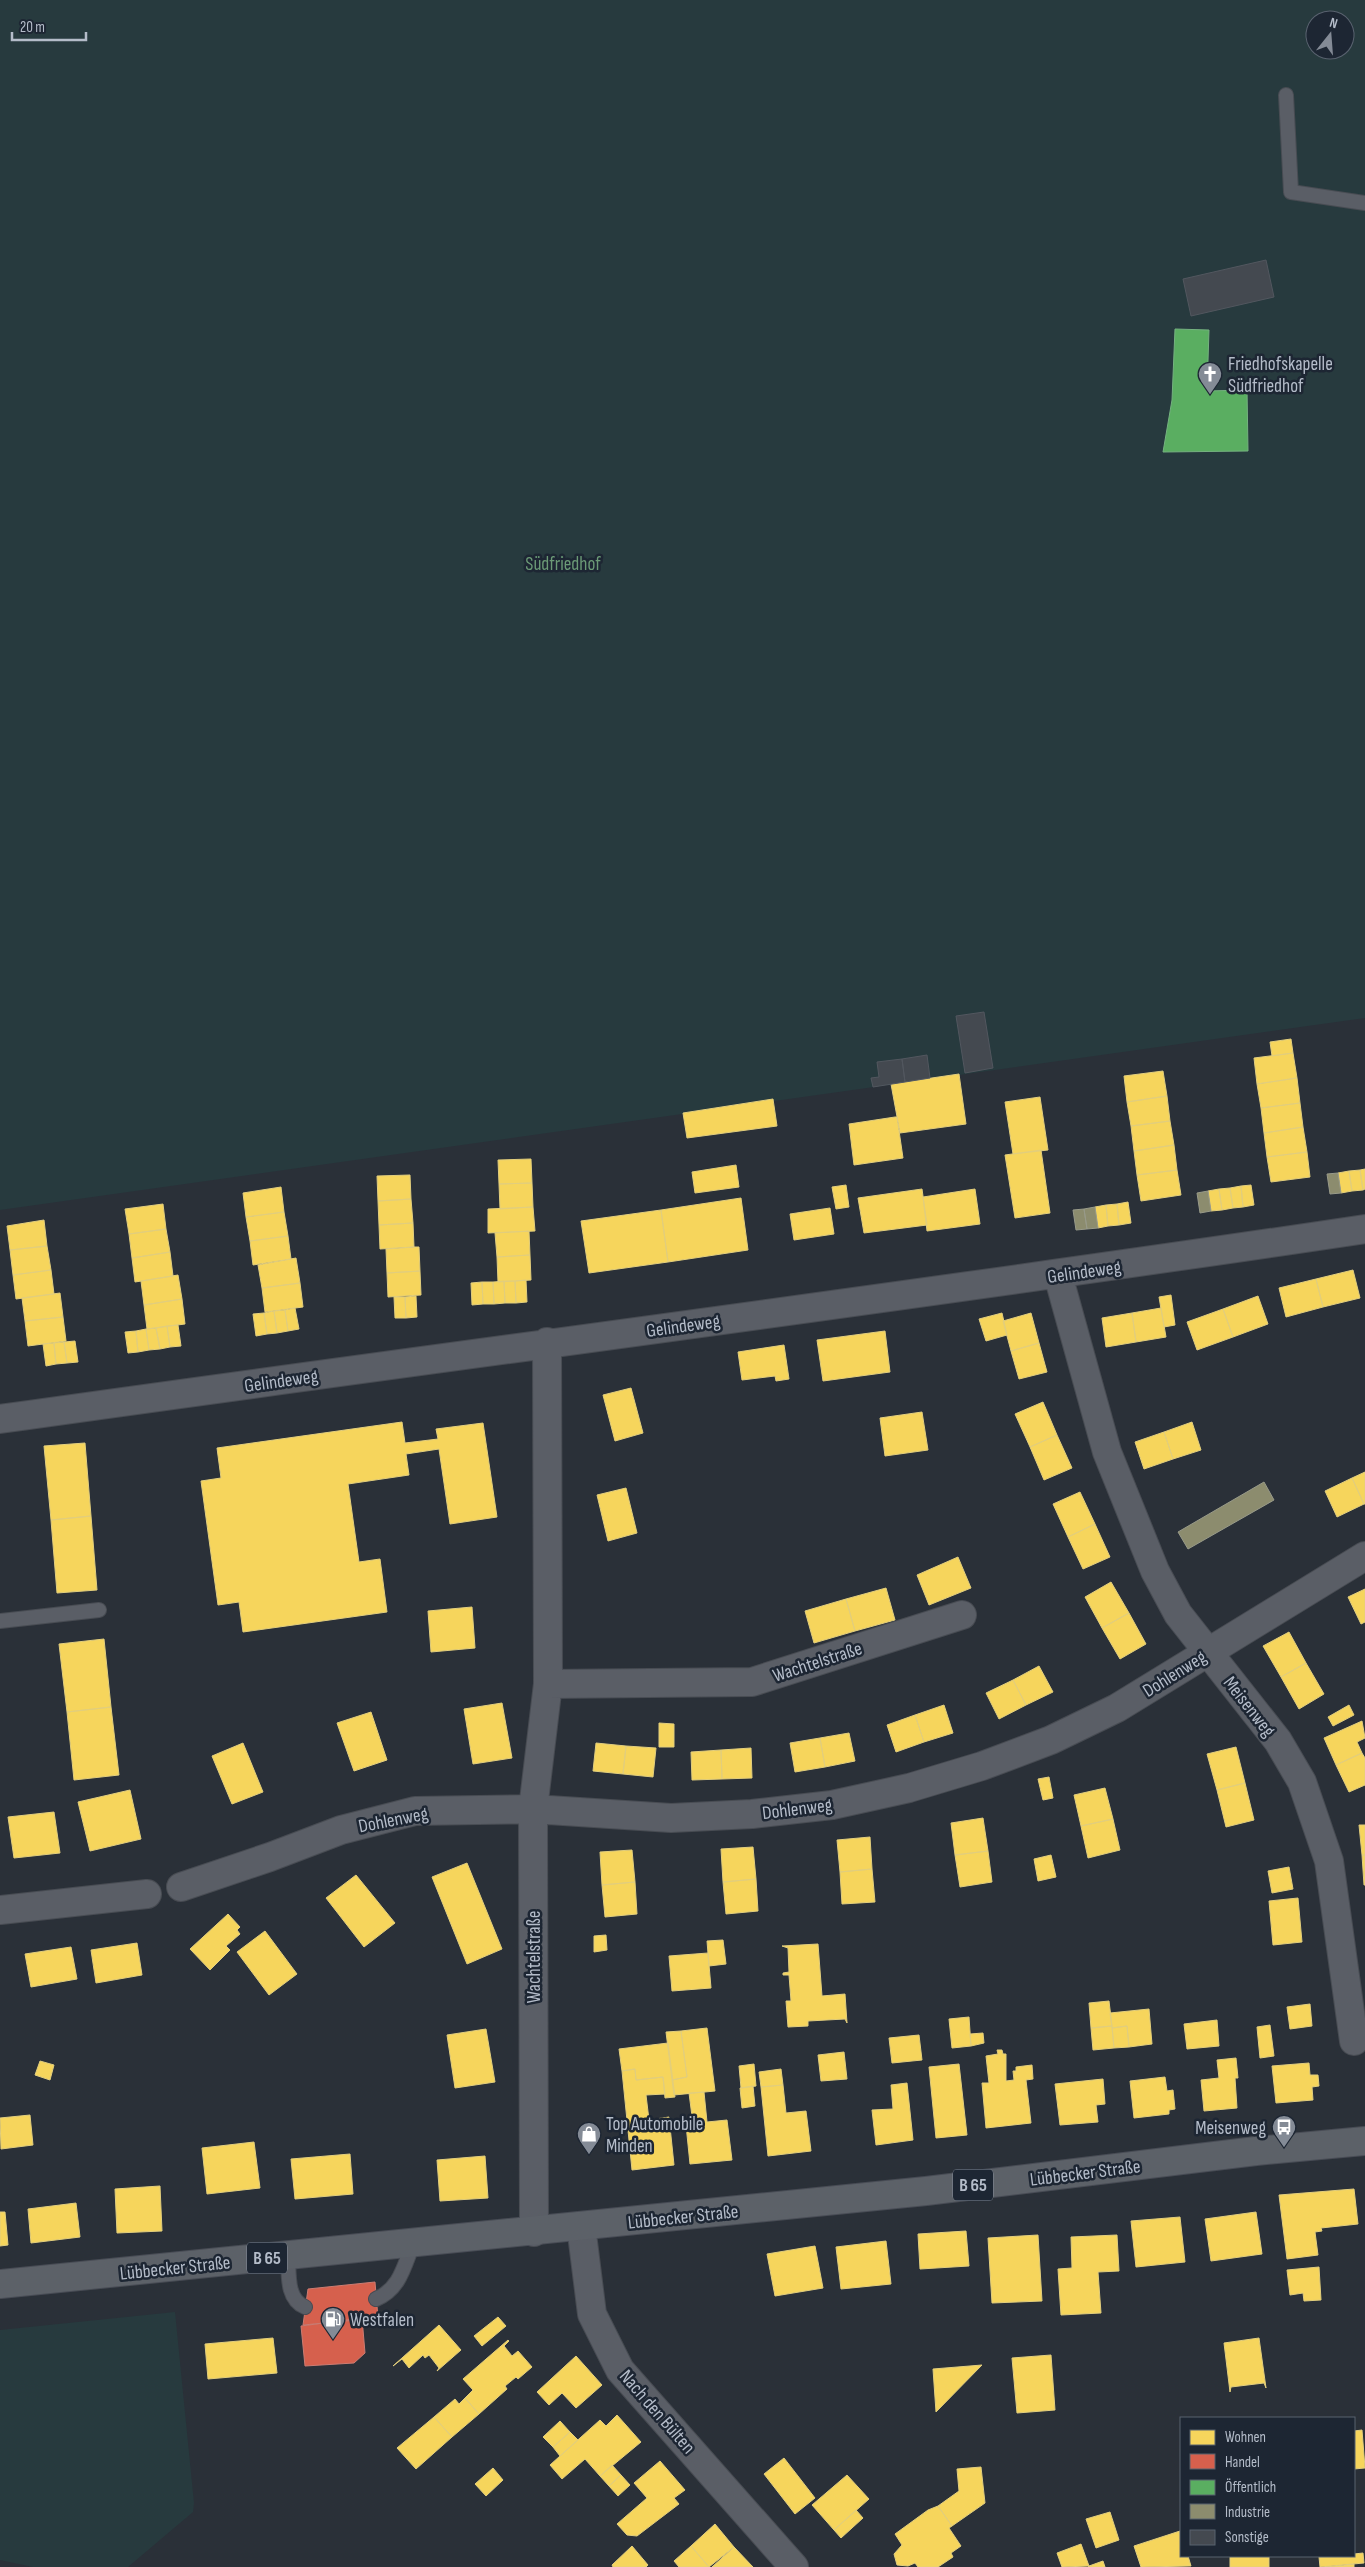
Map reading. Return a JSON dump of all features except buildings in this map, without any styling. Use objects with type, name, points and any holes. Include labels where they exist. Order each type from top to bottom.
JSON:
[{"type":"main road","name":"Lübbecker Straße","points":[[0,2284],[534,2232],[926,2191],[1275,2149],[1365,2142]]},
{"type":"street","name":"Gelindeweg","points":[[0,1419],[547,1342],[1058,1275],[1365,1229]]},
{"type":"street","name":"Meisenweg","points":[[1058,1275],[1107,1452],[1154,1571],[1178,1614],[1278,1741],[1302,1782],[1329,1861],[1354,2041]]},
{"type":"street","name":"Wachtelstraße","points":[[534,2232],[533,1809],[548,1684],[547,1342]]},
{"type":"street","name":"Dohlenweg","points":[[181,1887],[270,1857],[341,1830],[415,1811],[533,1809],[689,1817],[752,1814],[832,1805],[909,1788],[982,1766],[1051,1740],[1117,1708],[1365,1556]]},
{"type":"street","name":"Wachtelstraße","points":[[548,1684],[752,1682],[962,1615]]},
{"type":"street","points":[[0,1910],[147,1894]]},
{"type":"street","name":"Nach den Bülten","points":[[581,2226],[592,2314],[620,2370],[794,2567]]},
{"type":"lane","points":[[1286,95],[1291,192],[1365,203]]},
{"type":"lane","points":[[0,1621],[99,1610]]},
{"type":"lane","points":[[376,2299],[389,2293],[398,2282],[413,2244]]},
{"type":"lane","points":[[288,2256],[291,2292],[296,2303],[306,2307]]},
{"type":"green space","name":"Südfriedhof","points":[[0,0],[1365,0],[1365,1018],[0,1210]]},
{"type":"green space","points":[[175,2312],[194,2503],[193,2512],[128,2567],[33,2567],[0,2560],[0,2330]]},
{"type":"place","name":"Friedhofskapelle Südfriedhof","points":[[1210,395]]},
{"type":"place","name":"Meisenweg","points":[[1284,2148]]},
{"type":"place","name":"Top Automobile Minden","points":[[589,2155]]},
{"type":"place","name":"Westfalen","points":[[333,2340]]}]
